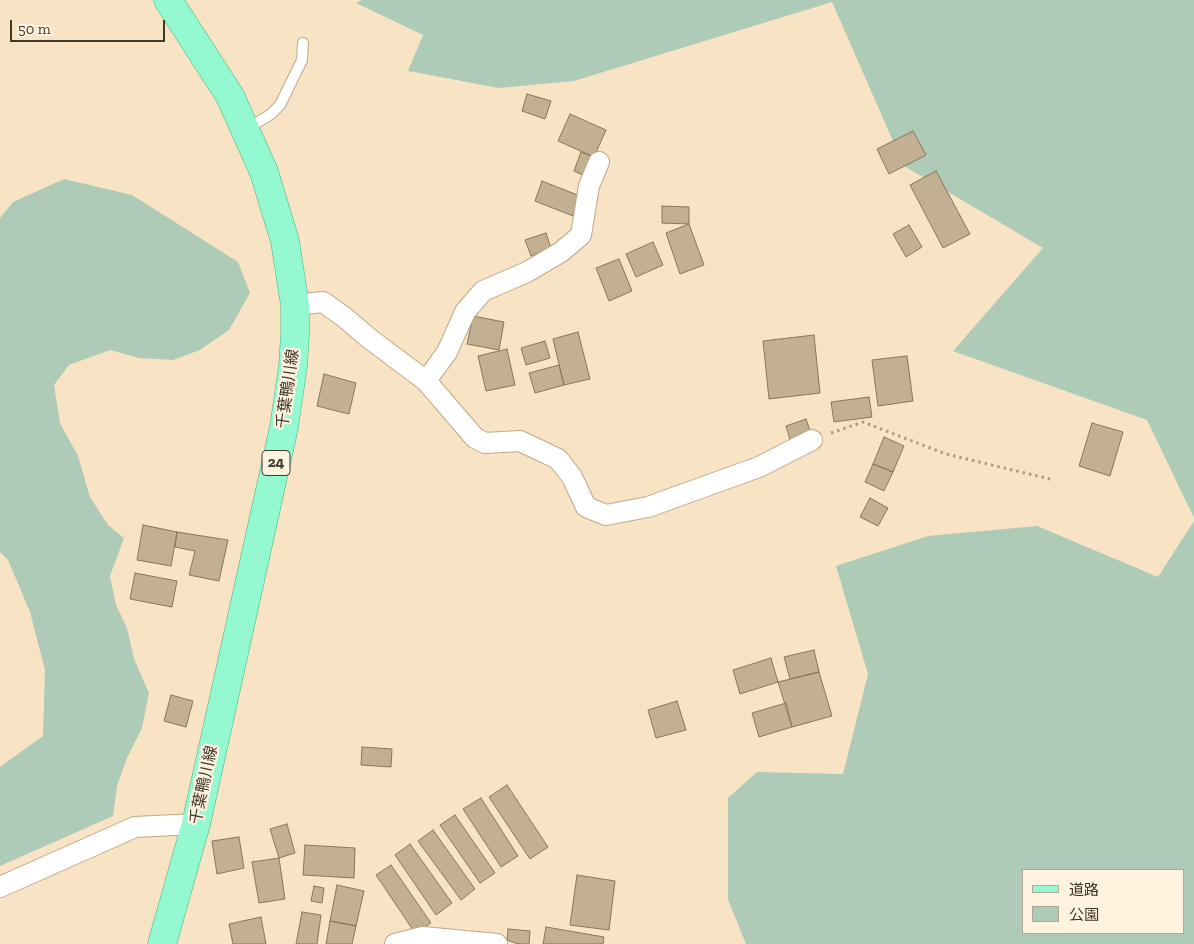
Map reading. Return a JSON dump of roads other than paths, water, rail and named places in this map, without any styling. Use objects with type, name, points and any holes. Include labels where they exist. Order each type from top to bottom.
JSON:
[{"type":"main road","name":"千葉鴨川線","points":[[162,944],[196,824],[284,427],[293,366],[295,305],[285,241],[264,172],[246,129],[219,77],[168,0]]},
{"type":"street","points":[[426,381],[447,352],[465,312],[483,291],[527,272],[562,252],[581,235],[589,186],[599,162]]},
{"type":"street","points":[[295,305],[323,302],[344,317],[426,381],[475,438],[485,443],[520,441],[558,459],[572,477],[586,507],[606,515],[648,507],[759,467],[812,440]]},
{"type":"street","points":[[0,887],[135,827],[196,824]]},
{"type":"street","points":[[395,944],[423,937],[497,944]]},
{"type":"lane","points":[[246,129],[271,114],[280,105],[302,60],[303,43]]}]
